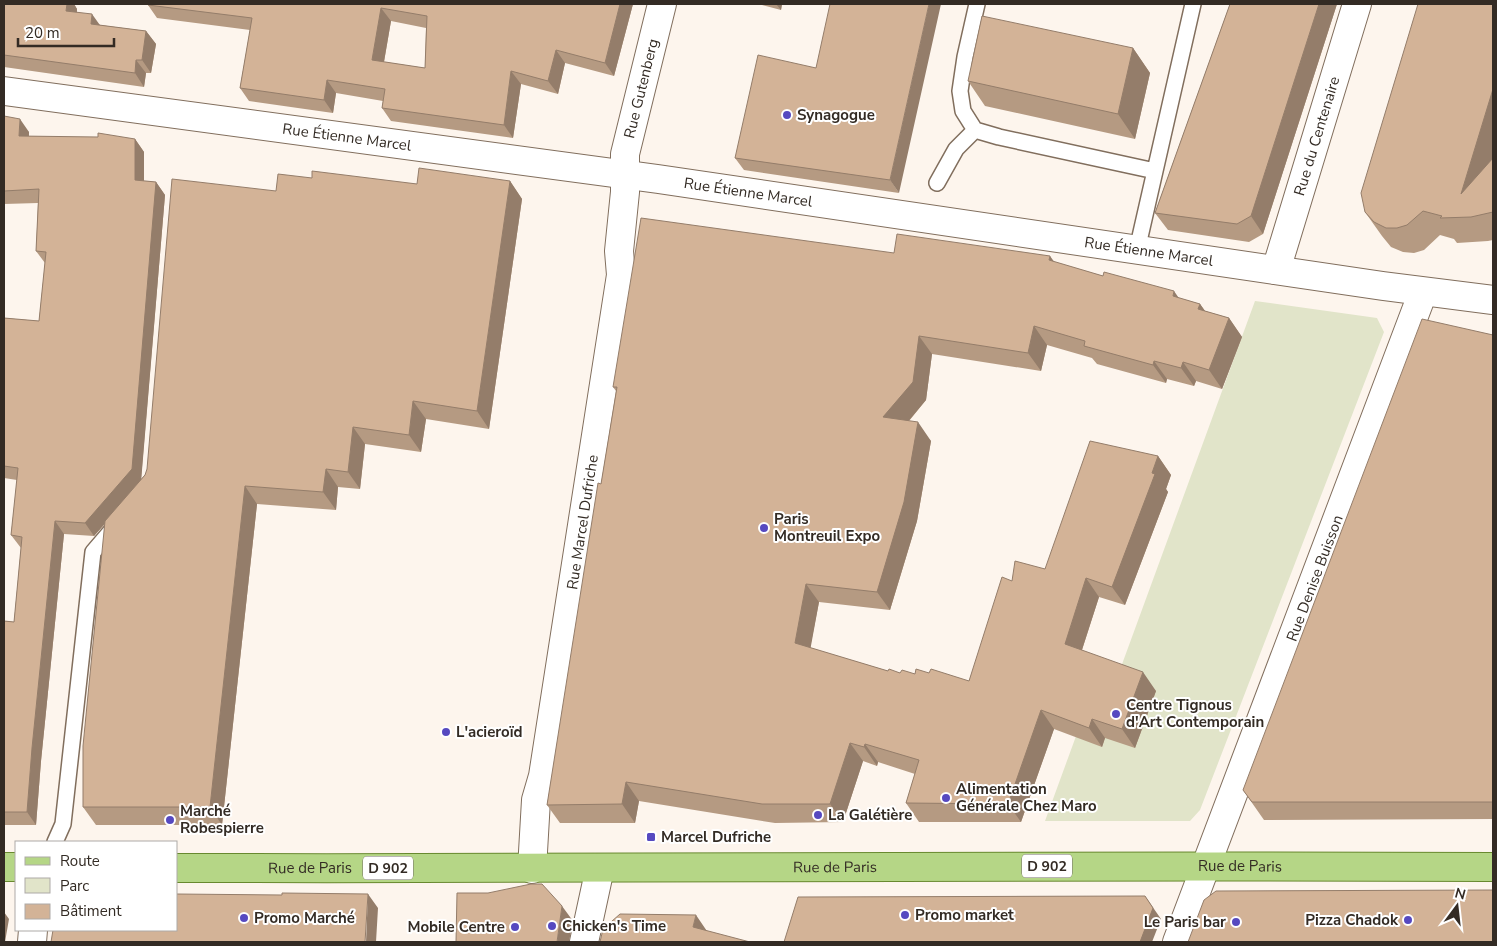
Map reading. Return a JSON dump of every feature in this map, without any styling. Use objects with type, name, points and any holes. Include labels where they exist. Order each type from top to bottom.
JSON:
[{"type":"main road","name":"Rue de Paris","points":[[178,868],[532,869],[1206,865],[1493,866]]},
{"type":"street","name":"Rue Gutenberg","points":[[625,175],[625,154],[662,4]]},
{"type":"street","name":"Rue du Centenaire","points":[[1276,270],[1357,4]]},
{"type":"street","name":"Rue Étienne Marcel","points":[[4,91],[625,175],[1423,292],[1493,300]]},
{"type":"street","name":"Rue Marcel Dufriche","points":[[532,869],[536,800],[543,776],[621,275],[619,251],[625,175]]},
{"type":"street","points":[[1454,295],[1493,283]]},
{"type":"street","name":"Rue Denise Buisson","points":[[1177,942],[1423,292]]},
{"type":"street","points":[[584,942],[600,868]]},
{"type":"lane","points":[[977,4],[960,91],[963,111],[975,130],[1155,171]]},
{"type":"lane","points":[[1138,250],[1193,4]]},
{"type":"lane","points":[[937,183],[956,149],[975,130]]},
{"type":"lane","points":[[56,841],[64,824],[92,552],[124,516]]},
{"type":"green space","points":[[1255,301],[1377,318],[1384,332],[1200,810],[1190,821],[1045,821],[1098,676],[1121,667]]},
{"type":"building","points":[[4,4],[67,4],[66,11],[92,14],[91,24],[146,31],[142,60],[136,60],[135,73],[4,55]]},
{"type":"building","points":[[620,4],[605,63],[556,50],[548,81],[511,71],[504,125],[382,108],[385,89],[327,80],[324,100],[240,88],[252,18],[148,5]],"holes":[[[381,8],[427,16],[425,68],[372,60]]]},
{"type":"building","points":[[830,4],[929,4],[890,180],[735,158],[758,55],[816,68]]},
{"type":"building","points":[[1230,4],[1319,4],[1251,216],[1237,224],[1155,213]]},
{"type":"building","points":[[1418,4],[1493,4],[1493,89],[1461,194],[1493,158],[1493,212],[1471,217],[1440,218],[1442,216],[1423,211],[1407,225],[1397,228],[1386,228],[1374,222],[1365,212],[1361,193]]},
{"type":"building","points":[[982,16],[1133,48],[1118,114],[968,81]]},
{"type":"building","points":[[4,116],[20,119],[19,136],[98,137],[98,133],[135,139],[135,180],[156,182],[132,469],[85,523],[55,521],[27,812],[4,812],[4,621],[14,622],[22,537],[11,535],[18,468],[4,466],[4,318],[39,321],[46,252],[36,251],[39,189],[4,191]]},
{"type":"building","points":[[419,168],[510,181],[477,411],[413,401],[409,435],[353,427],[348,472],[326,469],[323,492],[245,486],[210,807],[83,807],[83,746],[105,521],[145,475],[147,469],[172,179],[276,191],[278,174],[312,178],[312,171],[417,184]]},
{"type":"building","points":[[641,218],[894,253],[897,234],[1050,256],[1049,260],[1103,276],[1104,272],[1174,291],[1173,296],[1200,304],[1198,309],[1229,318],[1209,370],[1183,362],[1181,368],[1154,361],[1153,365],[1084,346],[1085,341],[1034,326],[1028,353],[919,336],[913,382],[883,417],[918,422],[904,502],[877,592],[806,584],[795,643],[888,671],[889,669],[900,673],[902,670],[915,674],[916,669],[929,673],[931,669],[969,681],[1002,577],[1012,581],[1015,561],[1045,569],[1090,441],[1158,456],[1152,473],[1155,474],[1112,587],[1086,578],[1065,644],[1143,672],[1122,729],[1092,719],[1089,728],[1041,710],[1008,804],[906,803],[919,760],[865,744],[864,747],[850,743],[830,804],[762,804],[626,782],[622,804],[547,805],[598,483],[601,484],[617,387],[613,387]]},
{"type":"building","points":[[1422,319],[1493,335],[1493,802],[1252,802],[1243,790]]},
{"type":"building","points":[[531,884],[542,884],[562,906],[557,942],[456,942],[457,893],[488,893]]},
{"type":"building","points":[[1493,890],[1493,942],[1188,942],[1204,900],[1216,891]]},
{"type":"building","points":[[282,893],[368,894],[365,942],[51,942],[53,931],[178,931],[178,894],[282,895]]},
{"type":"building","points":[[1145,896],[1153,908],[1140,942],[784,942],[798,897]]},
{"type":"building","points":[[620,914],[696,915],[693,927],[750,942],[600,942],[603,929]]},
{"type":"place","name":"Synagogue","points":[[787,115]]},
{"type":"place","name":"Paris Montreuil Expo","points":[[764,528]]},
{"type":"place","name":"Centre Tignous d'Art Contemporain","points":[[1116,714]]},
{"type":"place","name":"L'acieroïd","points":[[446,732]]},
{"type":"place","name":"Alimentation Générale Chez Maro","points":[[946,798]]},
{"type":"place","name":"La Galétière","points":[[818,815]]},
{"type":"place","name":"Marché Robespierre","points":[[170,820]]},
{"type":"place","name":"Marcel Dufriche","points":[[651,837]]},
{"type":"place","name":"Promo market","points":[[905,915]]},
{"type":"place","name":"Promo Marché","points":[[244,918]]},
{"type":"place","name":"Pizza Chadok","points":[[1408,920]]},
{"type":"place","name":"Le Paris bar","points":[[1236,922]]},
{"type":"place","name":"Chicken's Time","points":[[552,926]]},
{"type":"place","name":"Mobile Centre","points":[[515,927]]}]
